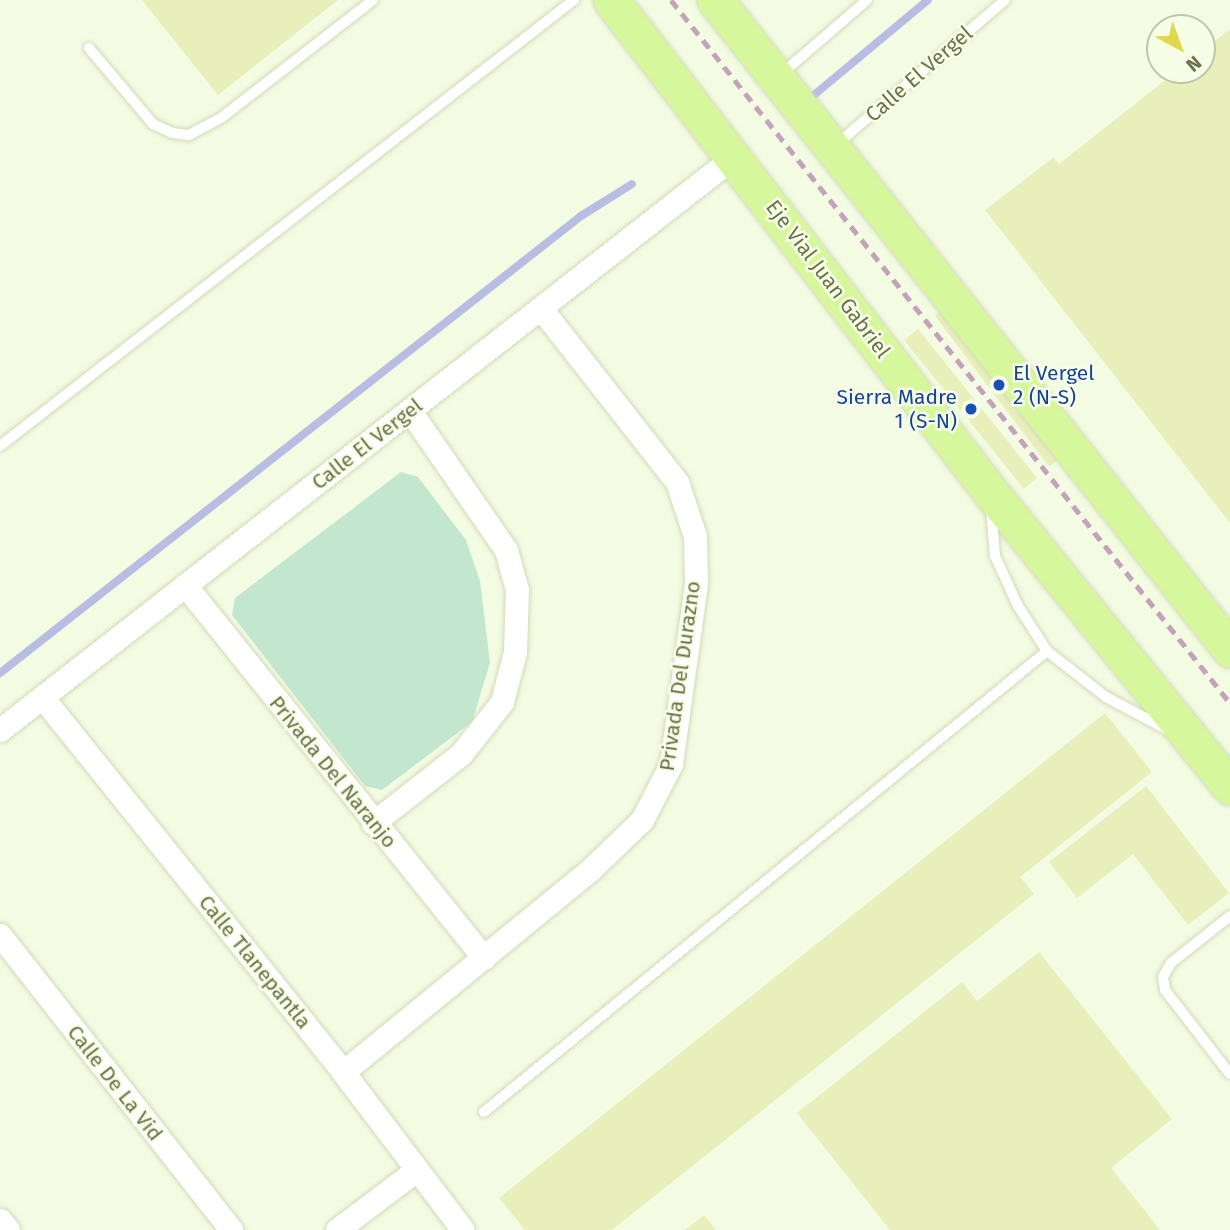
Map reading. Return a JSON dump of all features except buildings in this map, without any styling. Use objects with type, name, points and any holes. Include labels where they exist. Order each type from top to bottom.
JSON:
[{"type":"main road","name":"Eje Vial Juan Gabriel","points":[[611,0],[735,156],[992,494],[1230,787]]},
{"type":"main road","points":[[715,0],[1230,649]]},
{"type":"street","name":"Calle El Vergel","points":[[0,730],[542,310],[735,156]]},
{"type":"street","name":"Privada Del Durazno","points":[[343,1072],[592,869],[642,820],[659,794],[671,764],[696,583],[695,536],[677,482],[542,310]]},
{"type":"street","points":[[373,823],[461,754],[502,702],[515,652],[517,590],[506,550],[410,411]]},
{"type":"street","name":"Privada Del Naranjo","points":[[185,585],[373,823],[484,958]]},
{"type":"street","name":"Calle Tlanepantla","points":[[42,696],[343,1072],[415,1171],[463,1230]]},
{"type":"street","name":"Calle De La Vid","points":[[0,935],[231,1230]]},
{"type":"street","points":[[337,1230],[415,1171]]},
{"type":"street","points":[[0,1220],[8,1230]]},
{"type":"lane","points":[[89,48],[153,124],[172,134],[189,135],[221,118],[373,0]]},
{"type":"lane","points":[[0,446],[574,0]]},
{"type":"lane","points":[[777,78],[867,0]]},
{"type":"lane","name":"Calle El Vergel","points":[[833,148],[1005,0]]},
{"type":"lane","points":[[992,494],[995,556],[1018,606],[1046,651],[1105,697],[1193,741]]},
{"type":"lane","points":[[484,1112],[1046,651]]},
{"type":"lane","points":[[1230,916],[1171,962],[1163,977],[1165,990],[1230,1074]]},
{"type":"green space","points":[[401,472],[418,477],[466,540],[480,581],[490,663],[472,722],[382,790],[365,786],[232,615],[235,598]]},
{"type":"waterway","points":[[814,95],[928,0]]},
{"type":"waterway","points":[[0,673],[581,216],[632,184]]},
{"type":"railway","points":[[671,0],[1230,703]]},
{"type":"place","name":"El Vergel 2 (N-S)","points":[[999,385]]},
{"type":"place","name":"Sierra Madre 1 (S-N)","points":[[971,409]]}]
